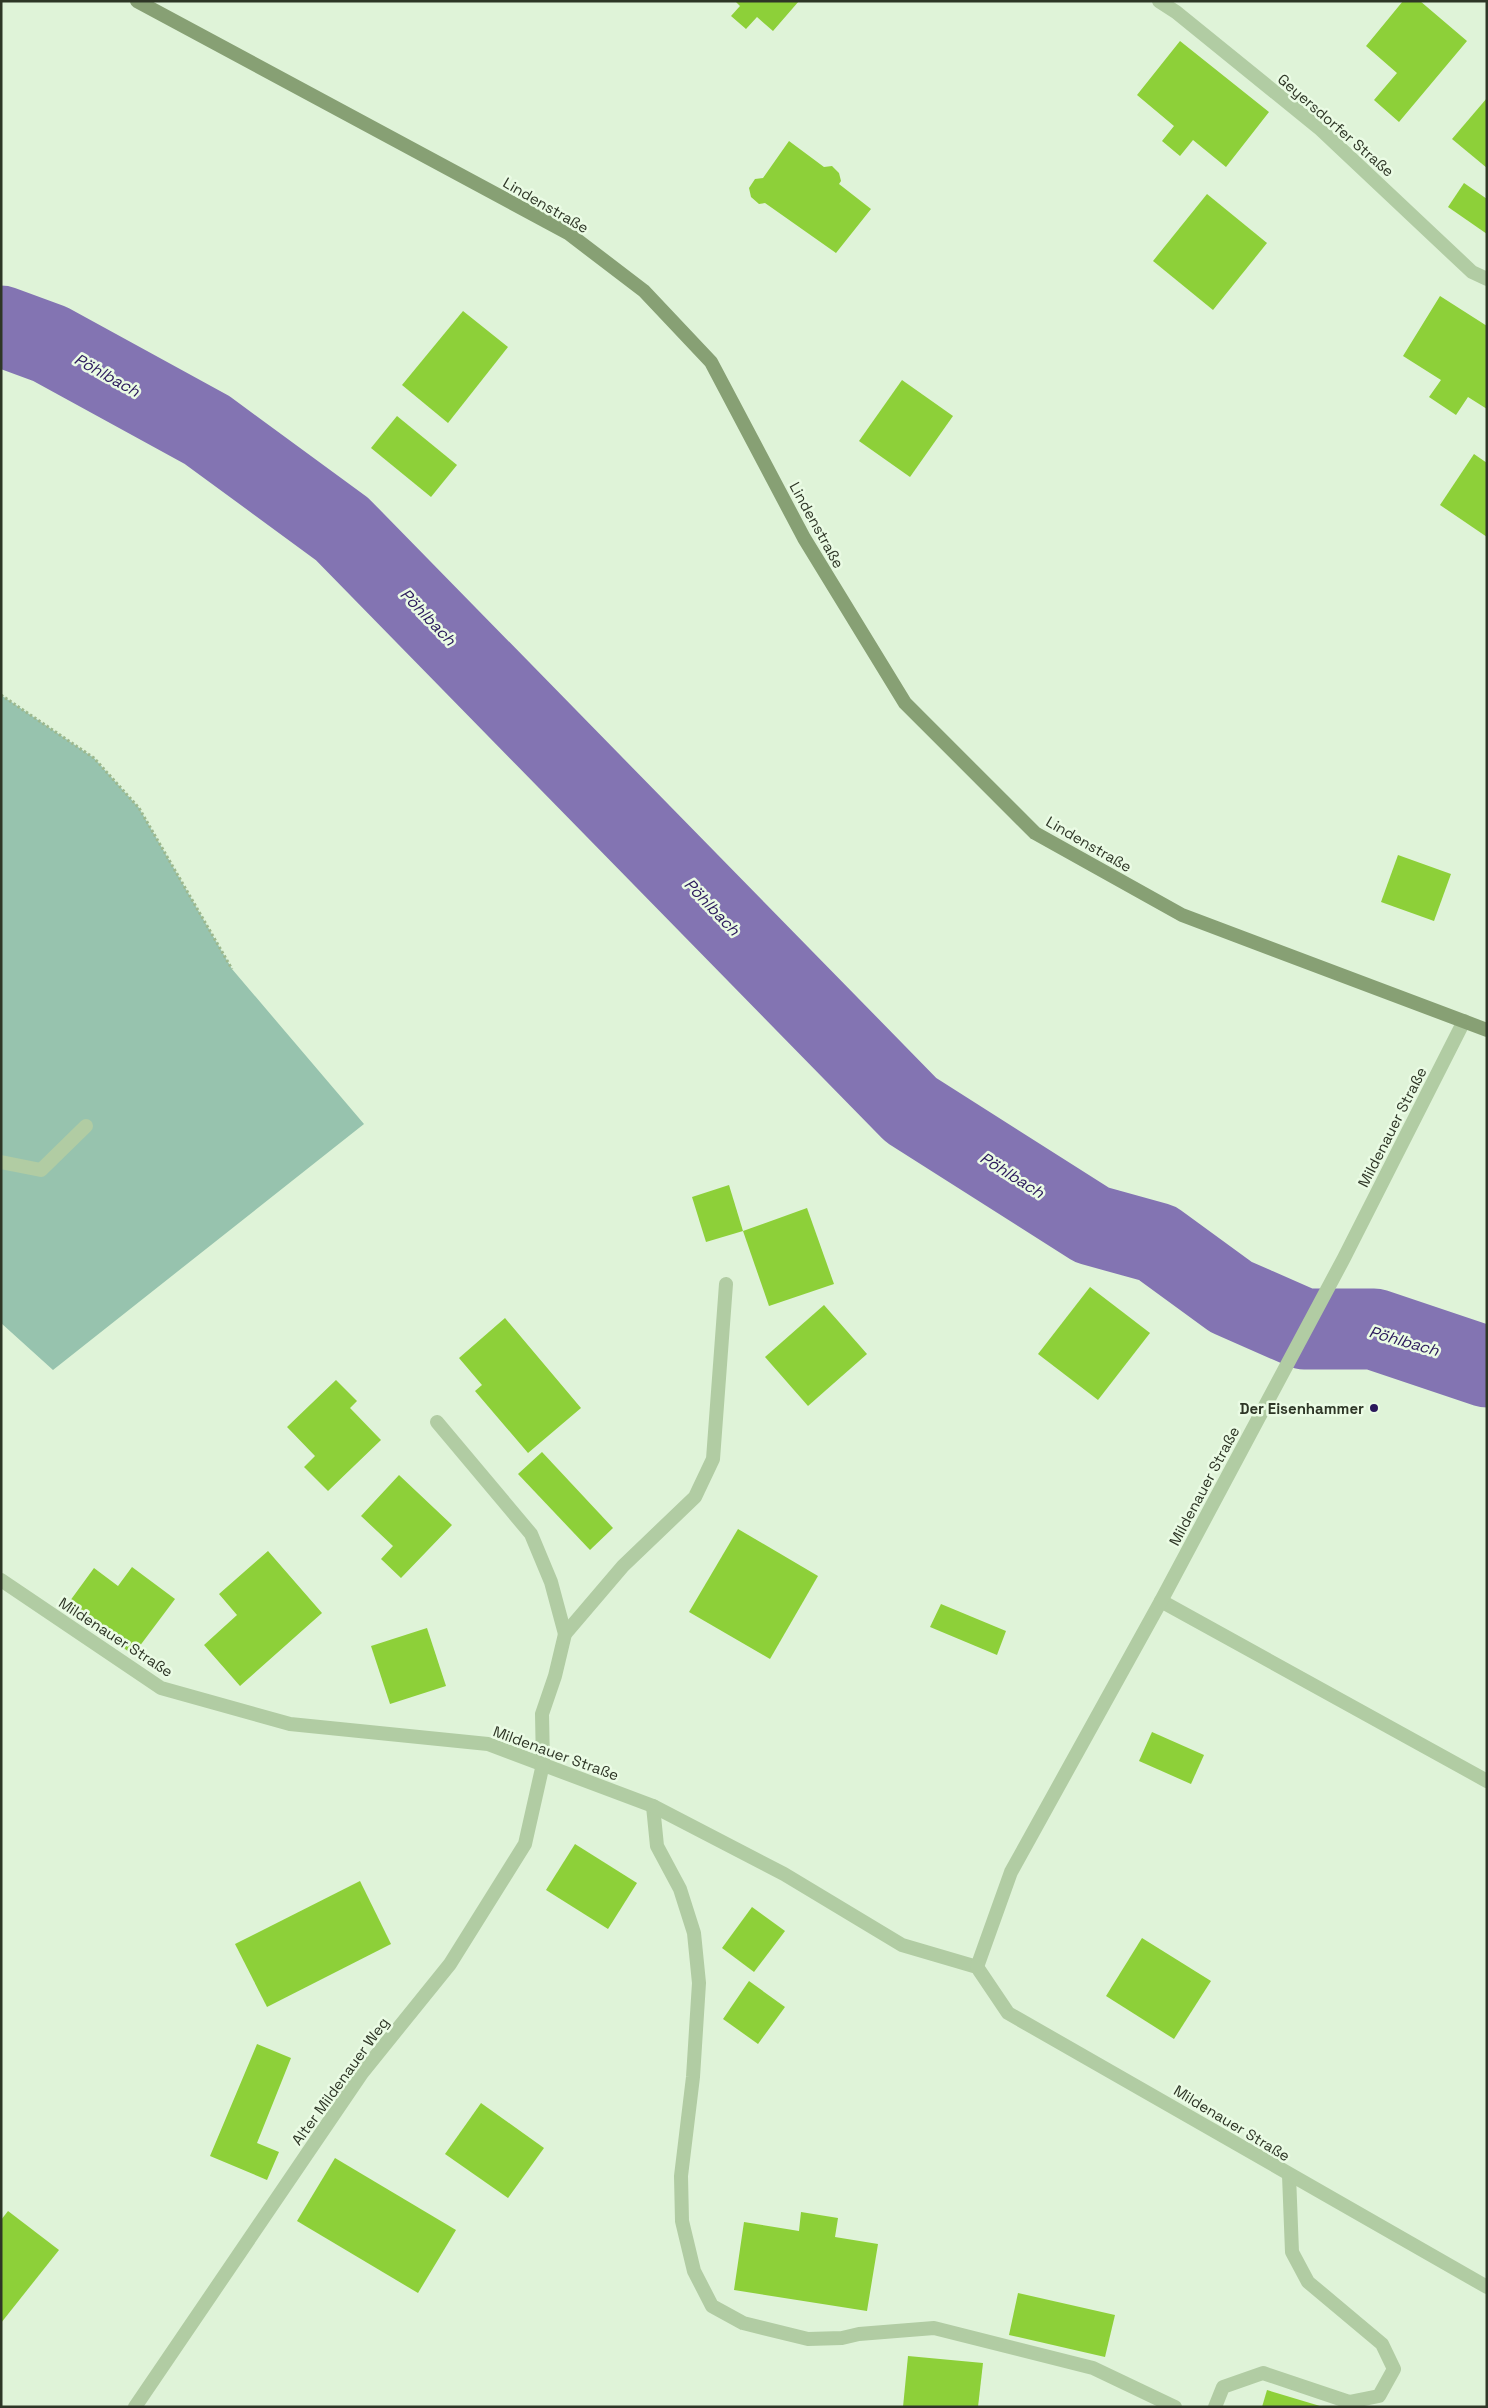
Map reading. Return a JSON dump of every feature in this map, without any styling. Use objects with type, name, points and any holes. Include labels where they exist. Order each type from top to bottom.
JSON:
[{"type":"main road","name":"Lindenstraße","points":[[137,1],[568,233],[644,291],[711,362],[804,538],[905,703],[1036,833],[1182,915],[1487,1030]]},
{"type":"street","name":"Geyersdorfer Straße","points":[[1159,1],[1176,12],[1319,128],[1472,272],[1487,279]]},
{"type":"street","name":"Mildenauer Straße","points":[[977,1966],[1011,1872],[1161,1601],[1344,1258],[1464,1020]]},
{"type":"street","points":[[1,1162],[41,1170],[86,1126]]},
{"type":"street","points":[[565,1634],[623,1566],[695,1497],[713,1459],[726,1284]]},
{"type":"street","points":[[437,1422],[531,1534],[551,1582],[565,1634]]},
{"type":"street","name":"Mildenauer Straße","points":[[1,1580],[161,1688],[290,1724],[488,1744],[653,1806],[784,1874],[902,1944],[977,1966],[1008,2013],[1487,2287]]},
{"type":"street","points":[[1161,1601],[1487,1781]]},
{"type":"street","name":"Alter Mildenauer Weg","points":[[135,2407],[362,2073],[450,1964],[525,1844],[543,1764],[542,1714],[555,1676],[565,1634]]},
{"type":"street","points":[[653,1806],[657,1846],[680,1888],[694,1933],[698,1983],[693,2077],[681,2176],[682,2221],[694,2271],[712,2306],[743,2323],[808,2339],[842,2338],[859,2334],[934,2328],[1093,2368],[1175,2407]]},
{"type":"street","points":[[1215,2407],[1223,2387],[1263,2373],[1349,2402],[1379,2396],[1394,2369],[1382,2344],[1308,2282],[1292,2252],[1289,2175]]},
{"type":"path","points":[[1,695],[94,758],[138,808],[232,969]]},
{"type":"green space","points":[[1,695],[94,758],[139,808],[232,969],[364,1124],[53,1370],[1,1323]]},
{"type":"building","points":[[735,1],[799,1],[773,31],[757,17],[746,29],[731,16],[740,6]]},
{"type":"building","points":[[1403,1],[1420,1],[1467,41],[1399,122],[1374,100],[1397,73],[1366,46]]},
{"type":"building","points":[[1180,41],[1269,112],[1226,167],[1193,140],[1180,156],[1162,141],[1174,126],[1137,95]]},
{"type":"building","points":[[1487,98],[1487,168],[1452,139]]},
{"type":"building","points":[[789,141],[824,167],[832,166],[839,173],[841,181],[839,184],[871,209],[836,253],[765,203],[759,204],[751,197],[749,188],[755,179],[763,178]]},
{"type":"building","points":[[1464,183],[1487,199],[1487,234],[1448,207]]},
{"type":"building","points":[[1207,194],[1267,243],[1213,310],[1153,261]]},
{"type":"building","points":[[1440,296],[1487,326],[1487,409],[1468,397],[1456,415],[1429,397],[1441,380],[1403,356]]},
{"type":"building","points":[[463,311],[508,347],[448,423],[402,385]]},
{"type":"building","points":[[902,380],[953,416],[910,477],[859,441]]},
{"type":"building","points":[[397,416],[457,465],[431,497],[371,448]]},
{"type":"building","points":[[1474,454],[1487,463],[1487,537],[1440,505]]},
{"type":"building","points":[[1398,855],[1451,874],[1434,921],[1381,902]]},
{"type":"building","points":[[729,1185],[743,1231],[706,1242],[692,1197]]},
{"type":"building","points":[[807,1208],[834,1284],[769,1306],[743,1231]]},
{"type":"building","points":[[1090,1287],[1150,1333],[1098,1400],[1038,1354]]},
{"type":"building","points":[[824,1305],[867,1354],[808,1406],[765,1357]]},
{"type":"building","points":[[505,1318],[581,1408],[528,1453],[475,1391],[482,1385],[459,1358]]},
{"type":"building","points":[[336,1380],[357,1401],[350,1408],[381,1440],[328,1491],[304,1467],[315,1456],[287,1427]]},
{"type":"building","points":[[542,1452],[613,1528],[590,1550],[518,1474]]},
{"type":"building","points":[[399,1475],[452,1525],[401,1578],[381,1559],[393,1546],[361,1516]]},
{"type":"building","points":[[738,1529],[818,1576],[770,1659],[689,1612]]},
{"type":"building","points":[[268,1551],[322,1613],[240,1686],[204,1645],[237,1615],[219,1594]]},
{"type":"building","points":[[132,1567],[175,1599],[133,1655],[67,1605],[94,1568],[118,1586]]},
{"type":"building","points":[[941,1604],[1006,1631],[997,1655],[930,1627]]},
{"type":"building","points":[[427,1628],[446,1686],[390,1704],[371,1646]]},
{"type":"building","points":[[1152,1732],[1204,1755],[1191,1784],[1139,1761]]},
{"type":"building","points":[[575,1844],[637,1883],[608,1929],[546,1890]]},
{"type":"building","points":[[360,1881],[391,1944],[267,2007],[235,1944]]},
{"type":"building","points":[[752,1907],[785,1931],[754,1972],[722,1948]]},
{"type":"building","points":[[1142,1938],[1211,1981],[1174,2039],[1106,1996]]},
{"type":"building","points":[[749,1981],[785,2007],[758,2044],[723,2019]]},
{"type":"building","points":[[257,2044],[291,2058],[257,2143],[279,2152],[267,2180],[210,2156]]},
{"type":"building","points":[[481,2103],[544,2148],[508,2198],[445,2154]]},
{"type":"building","points":[[335,2158],[456,2230],[418,2293],[297,2221]]},
{"type":"building","points":[[8,2211],[59,2250],[1,2323],[1,2220]]},
{"type":"building","points":[[801,2212],[838,2218],[835,2237],[878,2244],[867,2311],[734,2290],[744,2222],[799,2231]]},
{"type":"building","points":[[1018,2293],[1115,2315],[1105,2357],[1009,2335]]},
{"type":"building","points":[[908,2356],[983,2363],[978,2407],[903,2407]]},
{"type":"building","points":[[1267,2390],[1320,2406],[1320,2407],[1262,2407]]},
{"type":"waterway","name":"Pöhlbach","points":[[1,326],[50,344],[207,430],[342,529],[911,1110],[1092,1225],[1157,1243],[1231,1297],[1304,1329],[1374,1329],[1487,1367]]},
{"type":"place","name":"Der Eisenhammer","points":[[1374,1408]]}]
